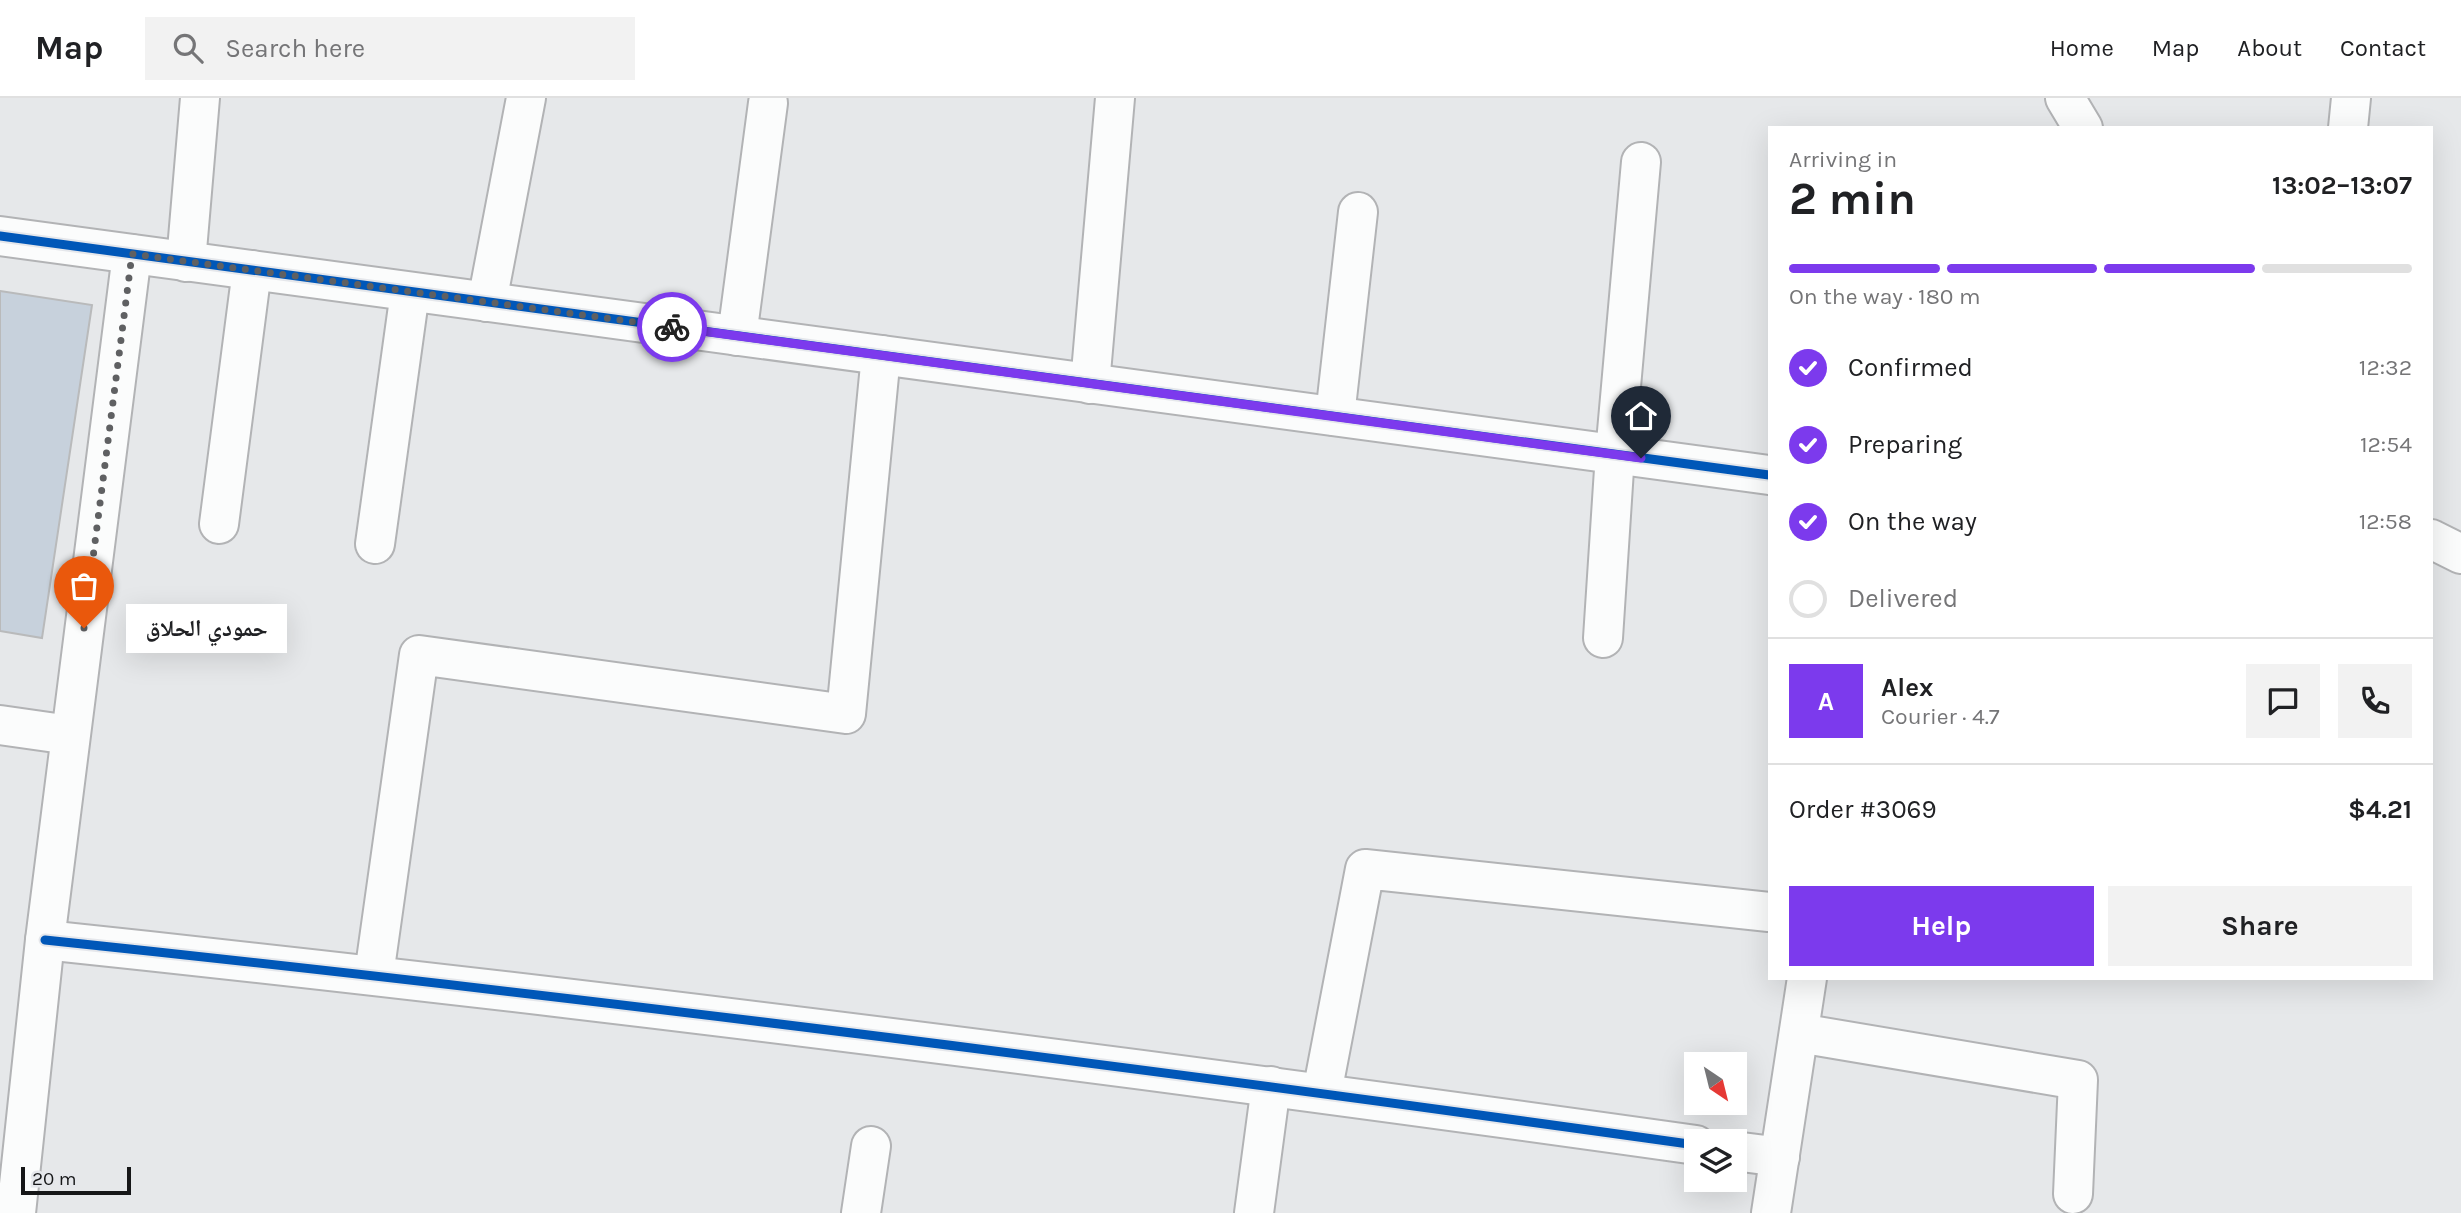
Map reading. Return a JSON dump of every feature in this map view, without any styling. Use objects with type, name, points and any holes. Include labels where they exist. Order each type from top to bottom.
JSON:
[{"type":"street","points":[[186,262],[200,98]]},
{"type":"street","points":[[487,302],[526,98]]},
{"type":"street","points":[[1090,384],[1115,98]]},
{"type":"street","points":[[2065,98],[2082,126]]},
{"type":"street","points":[[2348,126],[2351,98]]},
{"type":"street","points":[[737,336],[768,103]]},
{"type":"street","points":[[1602,638],[1641,162]]},
{"type":"street","points":[[1335,416],[1358,212]]},
{"type":"street","points":[[0,236],[1768,475]]},
{"type":"street","points":[[16,1213],[45,940],[132,254]]},
{"type":"street","points":[[219,524],[252,270]]},
{"type":"street","points":[[375,544],[410,292]]},
{"type":"street","points":[[373,975],[419,655],[846,714],[881,355]]},
{"type":"street","points":[[2433,539],[2461,554]]},
{"type":"street","points":[[0,725],[71,735]]},
{"type":"street","points":[[1322,1093],[1365,869],[1768,912]]},
{"type":"street","points":[[45,940],[373,975],[1271,1086],[1684,1143]]},
{"type":"street","points":[[1771,1213],[1807,980]]},
{"type":"street","points":[[1799,1033],[2078,1080],[2073,1194]]},
{"type":"street","points":[[1254,1213],[1271,1086]]},
{"type":"street","points":[[861,1213],[871,1146]]},
{"type":"street","points":[[1747,1152],[1780,1157]]},
{"type":"building","points":[[0,291],[92,305],[42,638],[0,631]]},
{"type":"cycle path","points":[[0,236],[1768,475]]},
{"type":"cycle path","points":[[45,940],[872,1035],[1684,1143]]},
{"type":"way so far","points":[[84,628],[132,254],[672,327]]},
{"type":"place","name":"حمودي الحلاق","points":[[84,628]]},
{"type":"route","points":[[672,327],[1641,458]]}]
